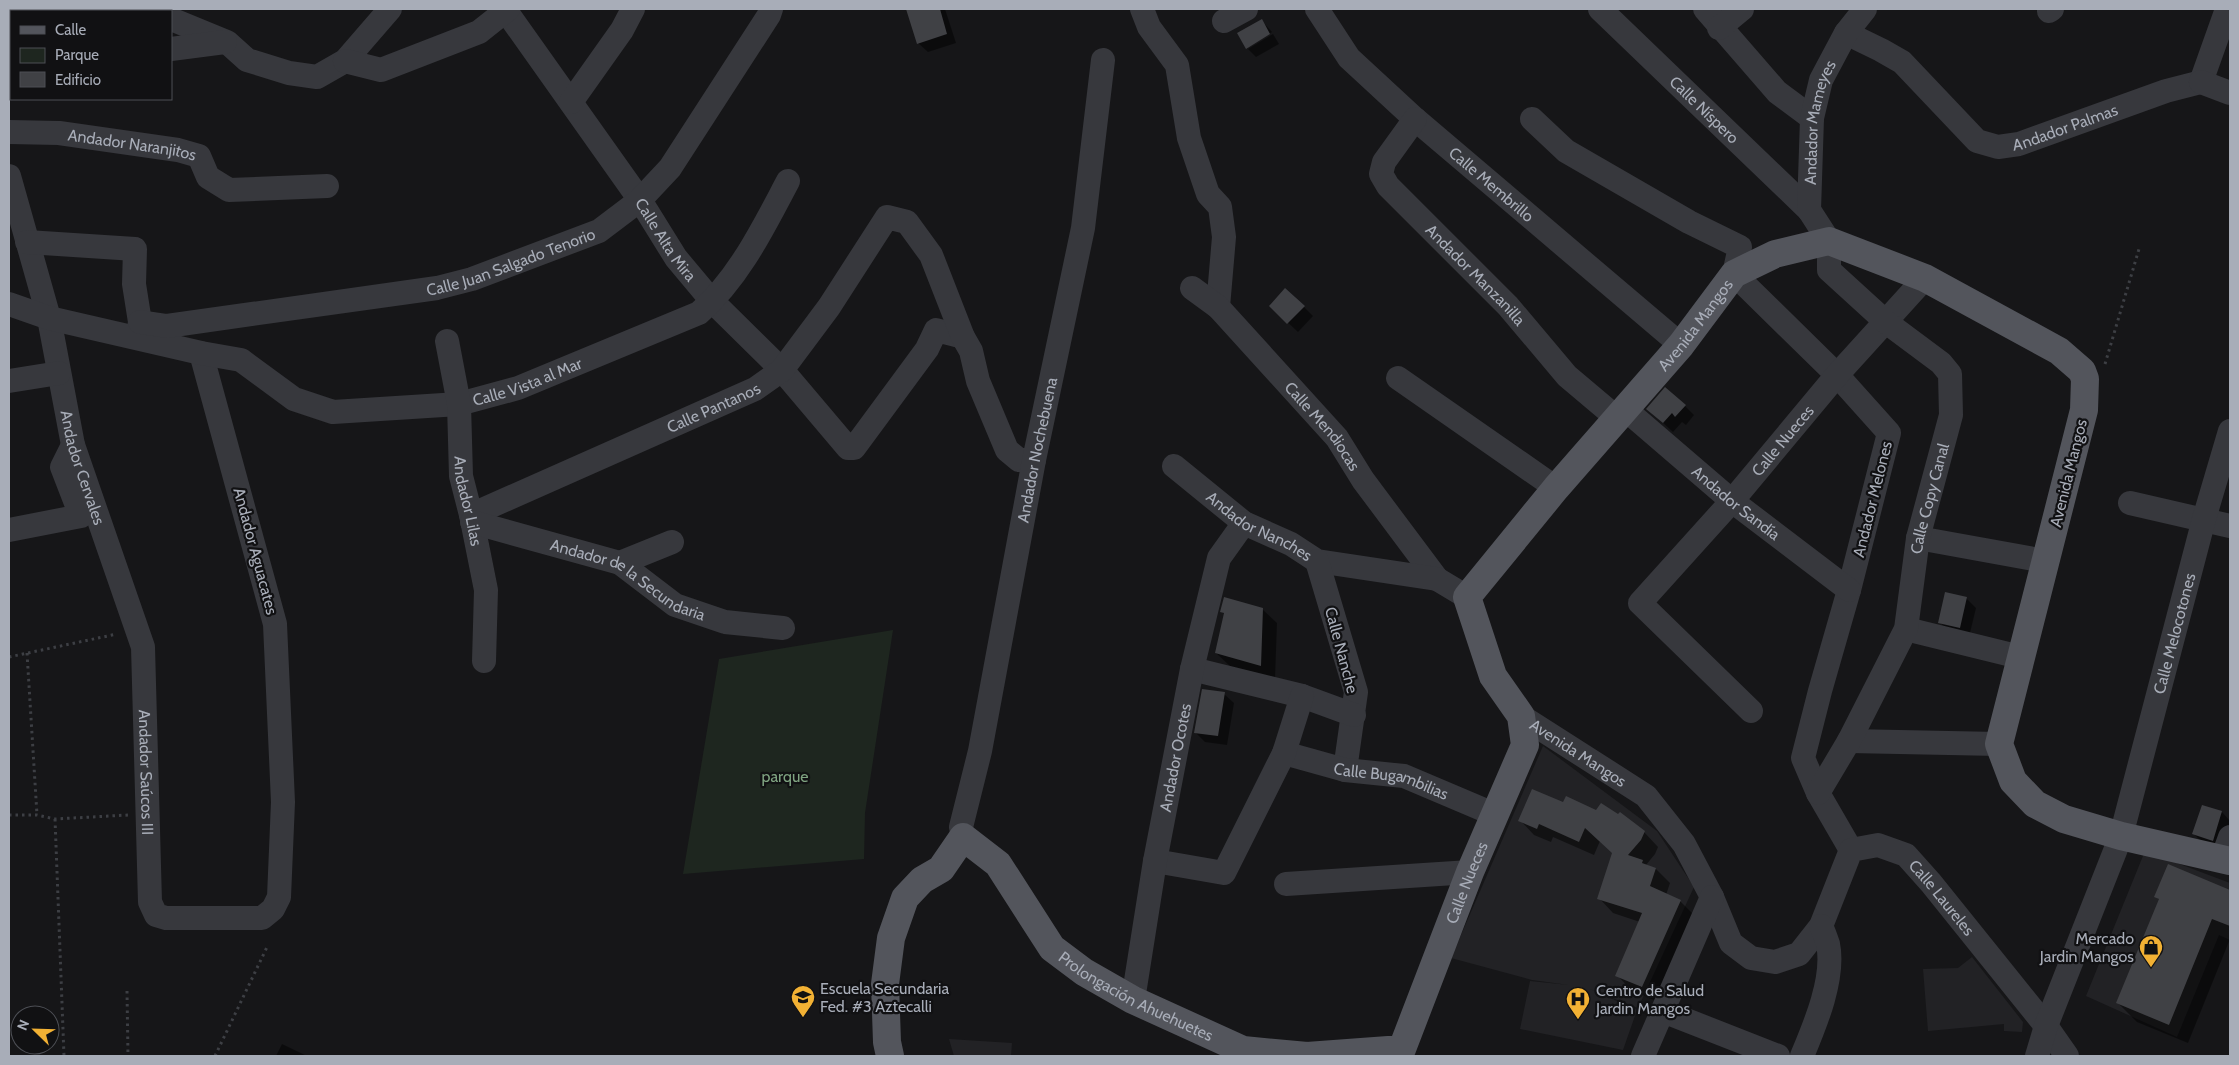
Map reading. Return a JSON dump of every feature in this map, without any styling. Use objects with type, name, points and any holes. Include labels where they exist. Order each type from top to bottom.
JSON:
[{"type":"main road","name":"Avenida Mangos","points":[[1521,716],[1493,676],[1467,597],[1556,488],[1681,345],[1734,274],[1776,254],[1829,241]]},
{"type":"main road","points":[[1829,241],[1925,278],[2059,351],[2082,371],[2085,379]]},
{"type":"main road","name":"Avenida Mangos","points":[[1998,744],[2084,410],[2085,379]]},
{"type":"main road","name":"Calle Nueces","points":[[1402,1053],[1470,872],[1525,745],[1521,716]]},
{"type":"main road","points":[[1998,744],[2013,781],[2034,804],[2064,819],[2121,836],[2228,852]]},
{"type":"main road","points":[[890,1056],[887,1042],[886,984],[891,938],[905,898],[922,880],[941,869],[963,837]]},
{"type":"main road","name":"Prolongación Ahuehuetes","points":[[963,837],[998,864],[1052,948],[1084,972],[1134,1000],[1243,1053],[1307,1056],[1402,1053]]},
{"type":"street","points":[[172,20],[227,42],[247,60],[288,73],[317,77],[345,61],[390,9]]},
{"type":"street","points":[[571,102],[622,30],[633,9]]},
{"type":"street","name":"Calle Juan Salgado Tenorio","points":[[139,330],[436,288],[472,278],[600,231],[640,200],[670,168],[769,15],[771,9]]},
{"type":"street","points":[[1142,9],[1148,27],[1177,65],[1189,138],[1208,194],[1220,207],[1224,237],[1218,307]]},
{"type":"street","points":[[1224,21],[1246,9]]},
{"type":"street","name":"Calle Membrillo","points":[[1317,9],[1349,58],[1415,120],[1681,345]]},
{"type":"street","name":"Calle Níspero","points":[[1600,9],[1809,210]]},
{"type":"street","points":[[1705,9],[1719,28],[1777,92],[1812,118]]},
{"type":"street","points":[[1719,28],[1742,9]]},
{"type":"street","name":"Andador Mameyes","points":[[1829,241],[1809,210],[1812,118],[1821,80],[1846,33],[1865,9]]},
{"type":"street","points":[[2227,9],[2201,82],[2230,93]]},
{"type":"street","points":[[345,61],[381,70],[479,32],[507,10]]},
{"type":"street","name":"Calle Alta Mira","points":[[507,10],[640,200],[676,258],[712,301],[782,370],[848,448],[854,448],[927,349],[936,330],[963,337]]},
{"type":"street","name":"Andador Palmas","points":[[1846,33],[1902,62],[1977,141],[1998,147],[2019,144],[2166,91],[2201,82]]},
{"type":"street","points":[[172,49],[227,42]]},
{"type":"street","name":"Andador Nochebuena","points":[[963,837],[961,827],[980,751],[1034,460],[1083,228],[1103,60]]},
{"type":"street","name":"Andador Manzanilla","points":[[1415,120],[1384,162],[1381,174],[1388,186],[1508,306],[1567,376],[1622,414]]},
{"type":"street","points":[[1532,120],[1566,151],[1689,222],[1740,247],[1734,274]]},
{"type":"street","name":"Andador Naranjitos","points":[[9,132],[59,133],[178,150],[199,156],[208,177],[229,190],[327,186]]},
{"type":"street","name":"Andador Cervales","points":[[9,176],[49,318],[73,445],[137,630]]},
{"type":"street","name":"Calle Vista al Mar","points":[[201,353],[241,360],[294,399],[333,412],[459,404],[518,388],[699,313],[712,301],[756,242],[788,181]]},
{"type":"street","name":"Calle Pantanos","points":[[472,518],[755,389],[782,370],[829,307],[887,217],[907,222],[932,255],[963,337]]},
{"type":"street","name":"Calle Copy Canal","points":[[1818,793],[1849,741],[1906,629],[1918,538],[1951,415],[1950,374],[1941,362],[1886,322],[1829,270],[1829,241]]},
{"type":"street","points":[[27,242],[135,249],[134,284],[139,330]]},
{"type":"street","name":"Andador Melones","points":[[1734,274],[1837,375],[1889,433],[1803,758],[1818,793],[1851,850]]},
{"type":"street","name":"Calle Nueces","points":[[1751,711],[1640,604],[1732,501],[1837,375],[1925,278]]},
{"type":"street","name":"Calle Mendiocas","points":[[1192,288],[1218,307],[1337,438],[1364,480],[1437,579]]},
{"type":"street","points":[[9,304],[49,318],[139,330],[201,353]]},
{"type":"street","points":[[963,337],[971,351],[978,381],[1007,450],[1019,460],[1034,460]]},
{"type":"street","name":"Andador Lilas","points":[[447,341],[459,404],[460,476],[472,518],[486,590],[484,661]]},
{"type":"street","name":"Andador Aguacates","points":[[156,915],[166,918],[262,918],[273,909],[279,897],[283,802],[275,624],[244,503],[201,353]]},
{"type":"street","points":[[9,381],[59,373]]},
{"type":"street","points":[[1398,378],[1556,488]]},
{"type":"street","name":"Andador Sandía","points":[[1622,414],[1849,590]]},
{"type":"street","name":"Calle Melocotones","points":[[2037,1056],[2046,1026],[2121,836],[2204,519],[2230,431]]},
{"type":"street","points":[[9,530],[81,516],[62,467],[73,445]]},
{"type":"street","name":"Andador Nanches","points":[[1174,466],[1244,523],[1291,544],[1317,562],[1437,579],[1467,597]]},
{"type":"street","points":[[2130,503],[2230,526]]},
{"type":"street","name":"Andador de la Secundaria","points":[[472,518],[620,563],[675,605],[725,622],[783,628]]},
{"type":"street","name":"Andador Ocotes","points":[[1134,1000],[1155,861],[1192,669],[1219,558],[1244,523]]},
{"type":"street","points":[[1918,538],[2045,561]]},
{"type":"street","points":[[620,563],[672,542]]},
{"type":"street","name":"Calle Nanche","points":[[1317,562],[1356,692],[1345,770]]},
{"type":"street","points":[[1906,629],[2020,657]]},
{"type":"street","name":"Andador Saúcos III","points":[[137,630],[142,647],[150,902],[156,915]]},
{"type":"street","points":[[1192,669],[1302,696],[1354,716]]},
{"type":"street","points":[[1155,861],[1224,873],[1284,752],[1302,696]]},
{"type":"street","name":"Avenida Mangos","points":[[1521,716],[1646,796],[1684,844],[1712,897]]},
{"type":"street","points":[[1849,741],[1998,744]]},
{"type":"street","name":"Calle Bugambilias","points":[[1284,752],[1345,770],[1404,776],[1496,815]]},
{"type":"street","name":"Calle Laureles","points":[[1851,850],[1878,845],[1906,855],[2046,1026],[2067,1056]]},
{"type":"street","points":[[1712,897],[1731,943],[1751,958],[1775,962],[1799,954],[1822,926],[1851,850]]},
{"type":"street","points":[[1286,884],[1470,872]]},
{"type":"street","points":[[1643,1056],[1712,897]]},
{"type":"street","points":[[1802,1056],[1818,1019],[1828,971],[1828,945],[1822,926]]},
{"type":"street","points":[[1663,1011],[1748,1051],[1778,1056]]},
{"type":"path","points":[[2085,379],[2099,381],[2139,249]]},
{"type":"path","points":[[9,657],[137,630]]},
{"type":"path","points":[[28,653],[38,815]]},
{"type":"path","points":[[9,815],[38,815],[55,819],[146,814]]},
{"type":"path","points":[[55,819],[64,1056]]},
{"type":"path","points":[[215,1056],[268,945]]},
{"type":"path","points":[[127,991],[128,1056]]},
{"type":"shaded area","points":[[1543,746],[1657,831],[1694,887],[1638,1008],[1590,989],[1637,1010],[1623,1050],[1520,1029],[1530,981],[1569,985],[1532,980],[1451,958]]},
{"type":"shaded area","name":"Mercado Jardin Mangos","points":[[2145,851],[2230,883],[2230,940],[2219,935],[2177,1037],[2086,996]]},
{"type":"shaded area","points":[[1972,957],[2023,1022],[2022,1032],[2004,1031],[2004,1024],[1928,1031],[1923,969],[1958,968]]},
{"type":"shaded area","points":[[949,1039],[1012,1043],[1011,1056],[954,1056]]},
{"type":"green space","name":"parque","points":[[893,630],[865,813],[864,859],[683,874],[719,659]]},
{"type":"building","points":[[906,9],[940,9],[947,34],[917,44]]},
{"type":"building","points":[[1262,19],[1270,34],[1246,49],[1237,33]]},
{"type":"building","points":[[1285,288],[1305,306],[1287,324],[1269,306]]},
{"type":"building","points":[[1665,387],[1686,405],[1675,417],[1672,413],[1663,423],[1646,409]]},
{"type":"building","points":[[1945,592],[1967,597],[1960,628],[1938,623]]},
{"type":"building","points":[[1224,597],[1263,608],[1261,666],[1215,653],[1224,613],[1220,612]]},
{"type":"building","points":[[1202,689],[1225,692],[1218,736],[1194,733]]},
{"type":"building","points":[[1532,789],[1563,802],[1566,796],[1596,810],[1601,803],[1618,814],[1620,812],[1645,831],[1641,840],[1628,855],[1643,860],[1642,863],[1656,868],[1650,886],[1681,900],[1642,987],[1615,976],[1642,913],[1597,899],[1612,853],[1585,828],[1579,842],[1539,824],[1537,829],[1518,821]]},
{"type":"building","points":[[2202,805],[2222,811],[2213,841],[2192,834]]},
{"type":"building","points":[[2168,864],[2230,890],[2230,926],[2212,919],[2169,1025],[2116,1003],[2159,899],[2154,897]]},
{"type":"place","name":"Mercado Jardin Mangos","points":[[2151,968]]},
{"type":"place","name":"Escuela Secundaria Fed. #3 Aztecalli","points":[[803,1018]]},
{"type":"place","name":"Centro de Salud Jardin Mangos","points":[[1578,1020]]}]
